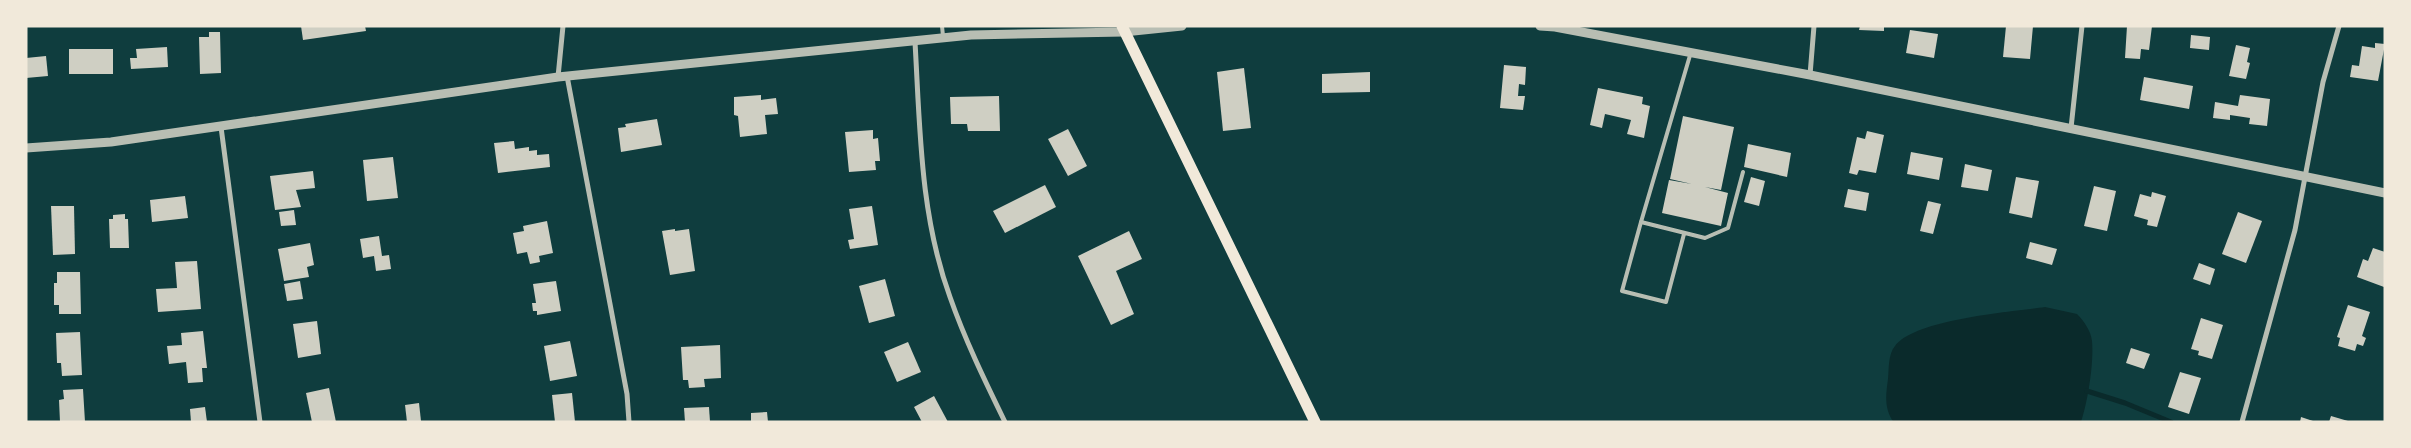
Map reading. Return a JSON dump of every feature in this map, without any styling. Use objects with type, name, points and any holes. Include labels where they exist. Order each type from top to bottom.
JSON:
[{"type":"main road","points":[[1123,29],[1315,422]]},
{"type":"street","points":[[563,26],[562,76],[625,384],[629,422]]},
{"type":"street","points":[[26,148],[111,142],[562,76],[944,38],[1182,26]]},
{"type":"street","points":[[1540,26],[1555,27],[1810,74],[2385,193]]},
{"type":"street","points":[[1810,74],[1814,26]]},
{"type":"street","points":[[2071,128],[2082,26]]},
{"type":"street","points":[[2242,422],[2294,230],[2324,82],[2339,26]]},
{"type":"street","points":[[915,42],[922,175],[932,234],[949,296],[972,352],[1005,422]]},
{"type":"street","points":[[221,127],[260,422]]},
{"type":"lane","points":[[942,26],[944,38]]},
{"type":"lane","points":[[1684,234],[1666,302],[1622,291],[1691,52]]},
{"type":"lane","points":[[1641,222],[1705,238],[1728,228],[1743,172]]},
{"type":"water","points":[[2045,307],[2077,314],[2085,323],[2090,334],[2092,350],[2090,382],[2081,422],[1894,422],[1892,420],[1886,400],[1890,357],[1895,346],[1906,337],[1922,329],[1965,318]]},
{"type":"building","points":[[301,26],[365,26],[366,31],[303,40]]},
{"type":"building","points":[[1860,26],[1884,26],[1884,31],[1859,30]]},
{"type":"building","points":[[2006,26],[2033,26],[2030,59],[2003,57]]},
{"type":"building","points":[[2127,26],[2152,26],[2149,50],[2141,49],[2140,59],[2125,58]]},
{"type":"building","points":[[1910,30],[1938,34],[1934,58],[1906,53]]},
{"type":"building","points":[[209,32],[220,32],[221,73],[200,74],[199,37],[209,37]]},
{"type":"building","points":[[2191,35],[2210,37],[2209,50],[2190,48]]},
{"type":"building","points":[[2375,43],[2385,44],[2378,81],[2350,77],[2352,65],[2359,66],[2362,46],[2375,48]]},
{"type":"building","points":[[2236,45],[2250,48],[2247,62],[2250,63],[2246,79],[2229,76]]},
{"type":"building","points":[[167,47],[168,67],[131,69],[130,58],[137,58],[136,49]]},
{"type":"building","points":[[69,49],[113,49],[113,74],[69,74]]},
{"type":"building","points":[[46,56],[48,76],[26,78],[26,58]]},
{"type":"building","points":[[1504,65],[1526,67],[1525,85],[1519,84],[1518,96],[1525,96],[1523,110],[1500,108]]},
{"type":"building","points":[[1244,68],[1251,128],[1223,131],[1217,72]]},
{"type":"building","points":[[1370,72],[1370,92],[1322,93],[1322,74]]},
{"type":"building","points":[[2144,77],[2193,86],[2189,109],[2140,100]]},
{"type":"building","points":[[1598,88],[1643,97],[1642,104],[1650,106],[1644,138],[1627,134],[1631,120],[1605,114],[1602,128],[1590,125]]},
{"type":"building","points":[[761,95],[761,100],[776,98],[778,114],[765,115],[767,134],[740,137],[738,116],[734,115],[734,97]]},
{"type":"building","points":[[2240,95],[2270,99],[2267,126],[2249,124],[2250,118],[2230,115],[2230,120],[2213,118],[2215,102],[2238,106]]},
{"type":"building","points":[[999,96],[1000,131],[968,131],[967,124],[951,124],[950,97]]},
{"type":"building","points":[[1683,116],[1734,127],[1721,190],[1705,187],[1728,193],[1721,226],[1662,213],[1669,180],[1692,184],[1670,179]]},
{"type":"building","points":[[657,119],[662,145],[621,152],[618,128],[626,127],[625,124]]},
{"type":"building","points":[[1068,129],[1087,166],[1068,176],[1048,139]]},
{"type":"building","points":[[873,130],[873,139],[878,138],[880,161],[875,161],[876,170],[849,172],[845,132]]},
{"type":"building","points":[[1867,131],[1884,135],[1876,173],[1859,170],[1857,175],[1849,173],[1857,137],[1865,139]]},
{"type":"building","points":[[514,141],[515,149],[529,147],[529,151],[537,150],[537,155],[549,154],[550,167],[498,173],[494,143]]},
{"type":"building","points":[[1748,144],[1791,153],[1787,177],[1744,167]]},
{"type":"building","points":[[1911,152],[1943,158],[1939,180],[1907,174]]},
{"type":"building","points":[[393,157],[398,198],[367,201],[363,160]]},
{"type":"building","points":[[1965,164],[1992,170],[1988,191],[1961,187]]},
{"type":"building","points":[[313,171],[315,188],[296,190],[301,207],[275,210],[270,176]]},
{"type":"building","points":[[1751,177],[1765,181],[1759,206],[1744,202]]},
{"type":"building","points":[[2016,177],[2039,181],[2032,218],[2009,213]]},
{"type":"building","points":[[1045,185],[1056,207],[1005,233],[993,211]]},
{"type":"building","points":[[2094,186],[2116,191],[2107,231],[2084,226]]},
{"type":"building","points":[[1848,189],[1869,193],[1866,211],[1844,207]]},
{"type":"building","points":[[2152,192],[2166,196],[2157,227],[2147,225],[2148,220],[2134,216],[2140,194],[2151,197]]},
{"type":"building","points":[[185,196],[188,218],[152,222],[150,200]]},
{"type":"building","points":[[1928,201],[1941,204],[1933,234],[1920,231]]},
{"type":"building","points":[[51,206],[74,206],[75,254],[53,255]]},
{"type":"building","points":[[872,206],[878,245],[850,249],[848,240],[854,239],[849,209]]},
{"type":"building","points":[[294,210],[296,225],[281,226],[279,212]]},
{"type":"building","points":[[2238,212],[2262,221],[2246,263],[2222,254]]},
{"type":"building","points":[[125,214],[125,219],[128,219],[129,248],[110,248],[109,219],[113,219],[113,215]]},
{"type":"building","points":[[547,221],[553,253],[539,256],[540,262],[530,264],[527,252],[517,254],[513,233],[524,231],[523,226]]},
{"type":"building","points":[[675,229],[675,231],[689,229],[695,271],[670,275],[662,231]]},
{"type":"building","points":[[1129,231],[1142,259],[1116,271],[1134,314],[1111,325],[1078,256]]},
{"type":"building","points":[[379,236],[382,256],[389,255],[391,269],[376,271],[374,256],[363,258],[360,239]]},
{"type":"building","points":[[2030,242],[2057,249],[2052,265],[2026,258]]},
{"type":"building","points":[[310,243],[314,265],[307,267],[309,277],[284,281],[278,249]]},
{"type":"building","points":[[2373,248],[2385,252],[2384,287],[2357,277],[2363,259],[2368,261]]},
{"type":"building","points":[[197,261],[201,309],[158,312],[156,289],[177,288],[175,262]]},
{"type":"building","points":[[2199,263],[2215,269],[2210,285],[2193,279]]},
{"type":"building","points":[[57,272],[80,272],[81,314],[59,314],[59,305],[54,305],[54,283],[57,283]]},
{"type":"building","points":[[885,279],[895,316],[869,323],[859,286]]},
{"type":"building","points":[[300,281],[303,299],[287,301],[284,284]]},
{"type":"building","points":[[556,281],[561,311],[537,315],[537,311],[533,311],[532,303],[536,303],[533,284]]},
{"type":"building","points":[[2348,305],[2370,312],[2362,336],[2366,338],[2363,346],[2357,344],[2355,351],[2338,346],[2340,338],[2337,337]]},
{"type":"building","points":[[2201,318],[2223,325],[2212,359],[2198,355],[2199,351],[2191,349]]},
{"type":"building","points":[[317,321],[321,354],[298,358],[293,324]]},
{"type":"building","points":[[203,331],[207,368],[202,368],[203,382],[188,383],[186,362],[169,364],[167,346],[182,345],[181,333]]},
{"type":"building","points":[[80,332],[82,375],[62,376],[61,363],[57,363],[56,333]]},
{"type":"building","points":[[570,341],[577,376],[550,381],[544,346]]},
{"type":"building","points":[[908,342],[921,372],[897,382],[884,352]]},
{"type":"building","points":[[720,345],[721,378],[704,379],[705,387],[689,388],[688,380],[683,380],[681,347]]},
{"type":"building","points":[[2131,348],[2150,354],[2144,369],[2126,363]]},
{"type":"building","points":[[2180,372],[2201,378],[2189,414],[2168,407]]},
{"type":"building","points":[[329,388],[336,422],[312,422],[306,393]]},
{"type":"building","points":[[83,389],[85,422],[60,422],[59,400],[64,399],[63,390]]},
{"type":"building","points":[[572,393],[575,422],[555,422],[552,395]]},
{"type":"building","points":[[934,396],[948,422],[922,422],[914,407]]},
{"type":"building","points":[[419,403],[421,421],[407,422],[405,405]]},
{"type":"building","points":[[205,407],[207,422],[191,422],[190,409]]},
{"type":"building","points":[[709,407],[710,422],[685,422],[684,408]]},
{"type":"building","points":[[767,412],[768,422],[751,422],[751,413]]},
{"type":"building","points":[[2331,416],[2348,421],[2329,422]]},
{"type":"building","points":[[2301,417],[2313,421],[2313,422],[2300,422]]},
{"type":"waterway","points":[[2087,391],[2125,403],[2171,422]]}]
